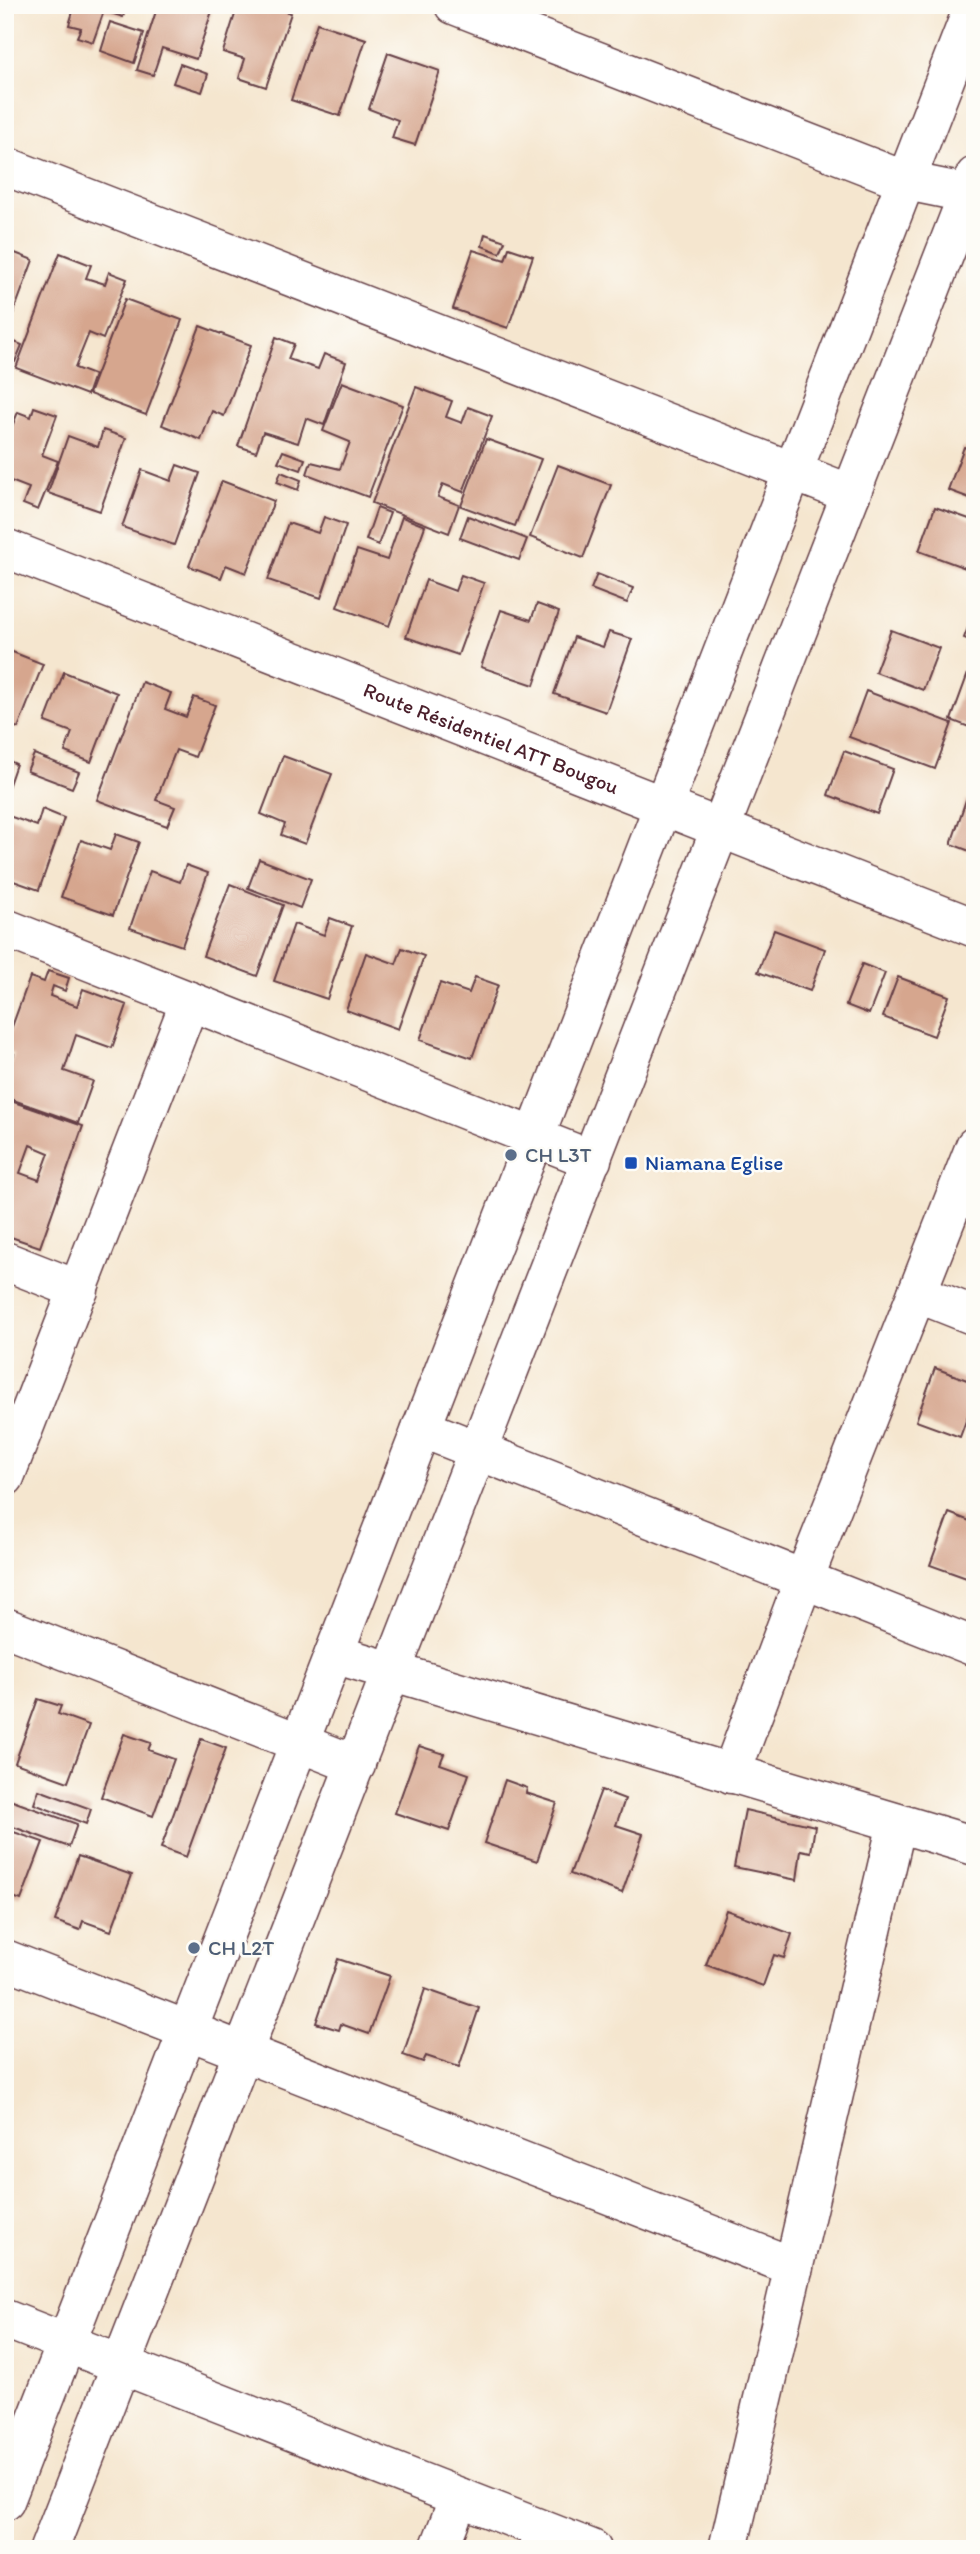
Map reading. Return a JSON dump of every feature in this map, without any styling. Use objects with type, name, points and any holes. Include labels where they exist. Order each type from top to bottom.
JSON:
[{"type":"street","points":[[49,2549],[972,189],[906,181],[454,5]]},
{"type":"street","points":[[5,2501],[974,5]]},
{"type":"street","points":[[5,166],[851,494]]},
{"type":"street","name":"Route Résidentiel ATT Bougou","points":[[7,554],[975,929]]},
{"type":"street","points":[[5,928],[592,1160]]},
{"type":"street","points":[[5,1477],[190,1001]]},
{"type":"street","points":[[731,1774],[804,1579],[975,1146]]},
{"type":"street","points":[[5,1261],[79,1290]]},
{"type":"street","points":[[917,1293],[975,1316]]},
{"type":"street","points":[[421,1428],[975,1647]]},
{"type":"street","points":[[5,1627],[356,1766]]},
{"type":"street","points":[[334,1654],[975,1846]]},
{"type":"street","points":[[728,2549],[897,1823]]},
{"type":"street","points":[[5,1959],[794,2267]]},
{"type":"street","points":[[5,2319],[592,2549]]},
{"type":"street","points":[[439,2549],[458,2497]]},
{"type":"building","points":[[75,5],[127,5],[123,17],[104,11],[93,42],[77,37],[81,28],[69,25]]},
{"type":"building","points":[[158,5],[214,5],[196,59],[162,48],[153,75],[137,70]]},
{"type":"building","points":[[238,5],[269,5],[291,13],[266,87],[239,78],[245,59],[223,52]]},
{"type":"building","points":[[110,22],[144,33],[134,63],[101,51]]},
{"type":"building","points":[[317,23],[366,39],[340,116],[291,100]]},
{"type":"building","points":[[388,53],[440,71],[415,145],[392,138],[398,120],[369,109]]},
{"type":"building","points":[[180,64],[208,74],[202,92],[173,83]]},
{"type":"building","points":[[485,234],[505,241],[500,253],[482,246]]},
{"type":"building","points":[[509,248],[533,256],[508,328],[453,309],[473,250],[505,260]]},
{"type":"building","points":[[5,249],[33,260],[6,333],[5,333]]},
{"type":"building","points":[[60,253],[91,265],[86,278],[105,284],[109,272],[127,279],[103,339],[89,333],[75,368],[94,375],[87,395],[16,368]]},
{"type":"building","points":[[125,299],[182,320],[146,415],[89,394]]},
{"type":"building","points":[[200,326],[251,345],[224,416],[212,411],[201,440],[162,425]]},
{"type":"building","points":[[276,337],[294,344],[288,359],[318,369],[324,354],[346,362],[324,425],[306,418],[298,443],[263,432],[256,452],[238,446]]},
{"type":"building","points":[[5,338],[22,345],[15,362],[5,358]]},
{"type":"building","points":[[342,382],[403,405],[368,497],[307,474],[311,462],[340,469],[350,442],[323,431]]},
{"type":"building","points":[[416,387],[452,401],[446,417],[462,423],[468,407],[492,416],[463,492],[443,484],[438,497],[459,505],[449,533],[372,503]]},
{"type":"building","points":[[34,407],[57,415],[42,455],[58,461],[38,510],[23,504],[29,488],[11,481],[5,496],[5,443],[18,412],[31,417]]},
{"type":"building","points":[[103,430],[126,438],[100,511],[48,493],[68,436],[98,447]]},
{"type":"building","points":[[486,439],[541,459],[515,526],[461,506]]},
{"type":"building","points":[[964,447],[975,451],[975,500],[948,490]]},
{"type":"building","points":[[283,451],[305,459],[301,470],[278,462]]},
{"type":"building","points":[[177,465],[200,473],[174,545],[122,527],[142,470],[171,481]]},
{"type":"building","points":[[558,465],[611,485],[583,558],[530,537]]},
{"type":"building","points":[[281,472],[301,480],[298,490],[277,482]]},
{"type":"building","points":[[222,481],[274,501],[246,573],[226,565],[221,578],[189,566]]},
{"type":"building","points":[[935,507],[975,521],[975,551],[968,569],[919,551]]},
{"type":"building","points":[[377,508],[390,513],[378,545],[366,540]]},
{"type":"building","points":[[468,516],[527,539],[519,560],[460,538]]},
{"type":"building","points":[[324,517],[346,525],[321,598],[268,580],[288,523],[318,533]]},
{"type":"building","points":[[402,517],[425,526],[389,626],[337,607],[357,550],[387,560]]},
{"type":"building","points":[[597,574],[633,588],[627,603],[591,589]]},
{"type":"building","points":[[461,575],[484,583],[458,655],[406,637],[426,580],[455,591]]},
{"type":"building","points":[[537,604],[559,612],[534,685],[481,667],[501,610],[531,620]]},
{"type":"building","points":[[975,609],[975,642],[964,638]]},
{"type":"building","points":[[891,630],[939,648],[923,690],[875,672]]},
{"type":"building","points":[[609,632],[632,639],[606,712],[554,694],[574,637],[603,647]]},
{"type":"building","points":[[5,649],[43,664],[18,728],[5,723]]},
{"type":"building","points":[[974,657],[975,725],[974,729],[951,720]]},
{"type":"building","points":[[64,672],[117,693],[91,762],[65,752],[72,732],[45,722]]},
{"type":"building","points":[[142,682],[171,693],[165,709],[186,717],[194,697],[215,705],[195,757],[176,750],[156,800],[175,807],[167,826],[97,800]]},
{"type":"building","points":[[866,691],[952,723],[935,769],[849,737]]},
{"type":"building","points":[[844,751],[893,769],[877,814],[828,795]]},
{"type":"building","points":[[34,754],[79,772],[72,788],[27,771]]},
{"type":"building","points":[[283,756],[332,774],[305,844],[281,835],[285,824],[261,814]]},
{"type":"building","points":[[5,759],[16,764],[6,793],[5,793]]},
{"type":"building","points":[[966,800],[975,803],[975,853],[951,844]]},
{"type":"building","points":[[42,809],[64,818],[39,890],[5,878],[5,818],[6,815],[37,826]]},
{"type":"building","points":[[116,834],[139,842],[113,915],[61,897],[81,840],[110,850]]},
{"type":"building","points":[[259,859],[311,879],[300,908],[248,888]]},
{"type":"building","points":[[186,865],[208,873],[182,946],[130,928],[150,871],[180,882]]},
{"type":"building","points":[[230,884],[283,905],[257,976],[203,956]]},
{"type":"building","points":[[330,918],[352,926],[327,999],[274,981],[294,924],[324,935]]},
{"type":"building","points":[[774,930],[825,949],[810,991],[758,972]]},
{"type":"building","points":[[402,948],[424,956],[398,1029],[346,1010],[366,953],[396,964]]},
{"type":"building","points":[[862,964],[885,973],[869,1014],[846,1005]]},
{"type":"building","points":[[48,971],[69,978],[65,991],[53,986],[50,996],[77,1006],[83,989],[127,1005],[112,1048],[76,1035],[64,1071],[93,1081],[78,1123],[5,1097],[5,1079],[14,1054],[5,1051],[5,1046],[30,977],[44,982]]},
{"type":"building","points":[[475,977],[498,985],[472,1058],[420,1040],[440,983],[469,993]]},
{"type":"building","points":[[898,977],[949,996],[934,1036],[883,1017]]},
{"type":"building","points":[[5,1099],[83,1126],[40,1247],[5,1235]],"holes":[[[30,1145],[49,1153],[39,1180],[20,1173]]]},
{"type":"building","points":[[935,1368],[975,1383],[975,1396],[960,1437],[916,1421]]},
{"type":"building","points":[[949,1513],[975,1523],[975,1581],[930,1565]]},
{"type":"building","points":[[38,1699],[61,1706],[58,1714],[89,1725],[68,1782],[15,1763]]},
{"type":"building","points":[[124,1734],[151,1743],[148,1750],[174,1759],[153,1816],[101,1797]]},
{"type":"building","points":[[201,1739],[226,1748],[186,1857],[161,1848]]},
{"type":"building","points":[[419,1746],[444,1754],[440,1764],[469,1774],[449,1831],[395,1813]]},
{"type":"building","points":[[505,1780],[527,1788],[526,1793],[557,1803],[537,1861],[484,1843]]},
{"type":"building","points":[[39,1790],[91,1809],[86,1824],[34,1804]]},
{"type":"building","points":[[601,1790],[625,1799],[616,1825],[643,1834],[622,1893],[570,1874]]},
{"type":"building","points":[[7,1799],[77,1824],[69,1847],[5,1824]]},
{"type":"building","points":[[745,1810],[815,1826],[811,1852],[801,1850],[797,1880],[734,1867]]},
{"type":"building","points":[[5,1829],[43,1842],[21,1900],[5,1894]]},
{"type":"building","points":[[78,1856],[132,1875],[111,1931],[83,1921],[80,1930],[55,1921]]},
{"type":"building","points":[[726,1910],[792,1934],[784,1958],[774,1955],[763,1986],[706,1965]]},
{"type":"building","points":[[338,1959],[390,1976],[369,2034],[341,2024],[339,2030],[316,2023]]},
{"type":"building","points":[[425,1989],[479,2008],[459,2067],[426,2056],[423,2062],[403,2055]]},
{"type":"place","name":"CH L3T","points":[[511,1155]]},
{"type":"place","name":"Niamana Eglise","points":[[631,1163]]},
{"type":"place","name":"CH L2T","points":[[194,1948]]}]
